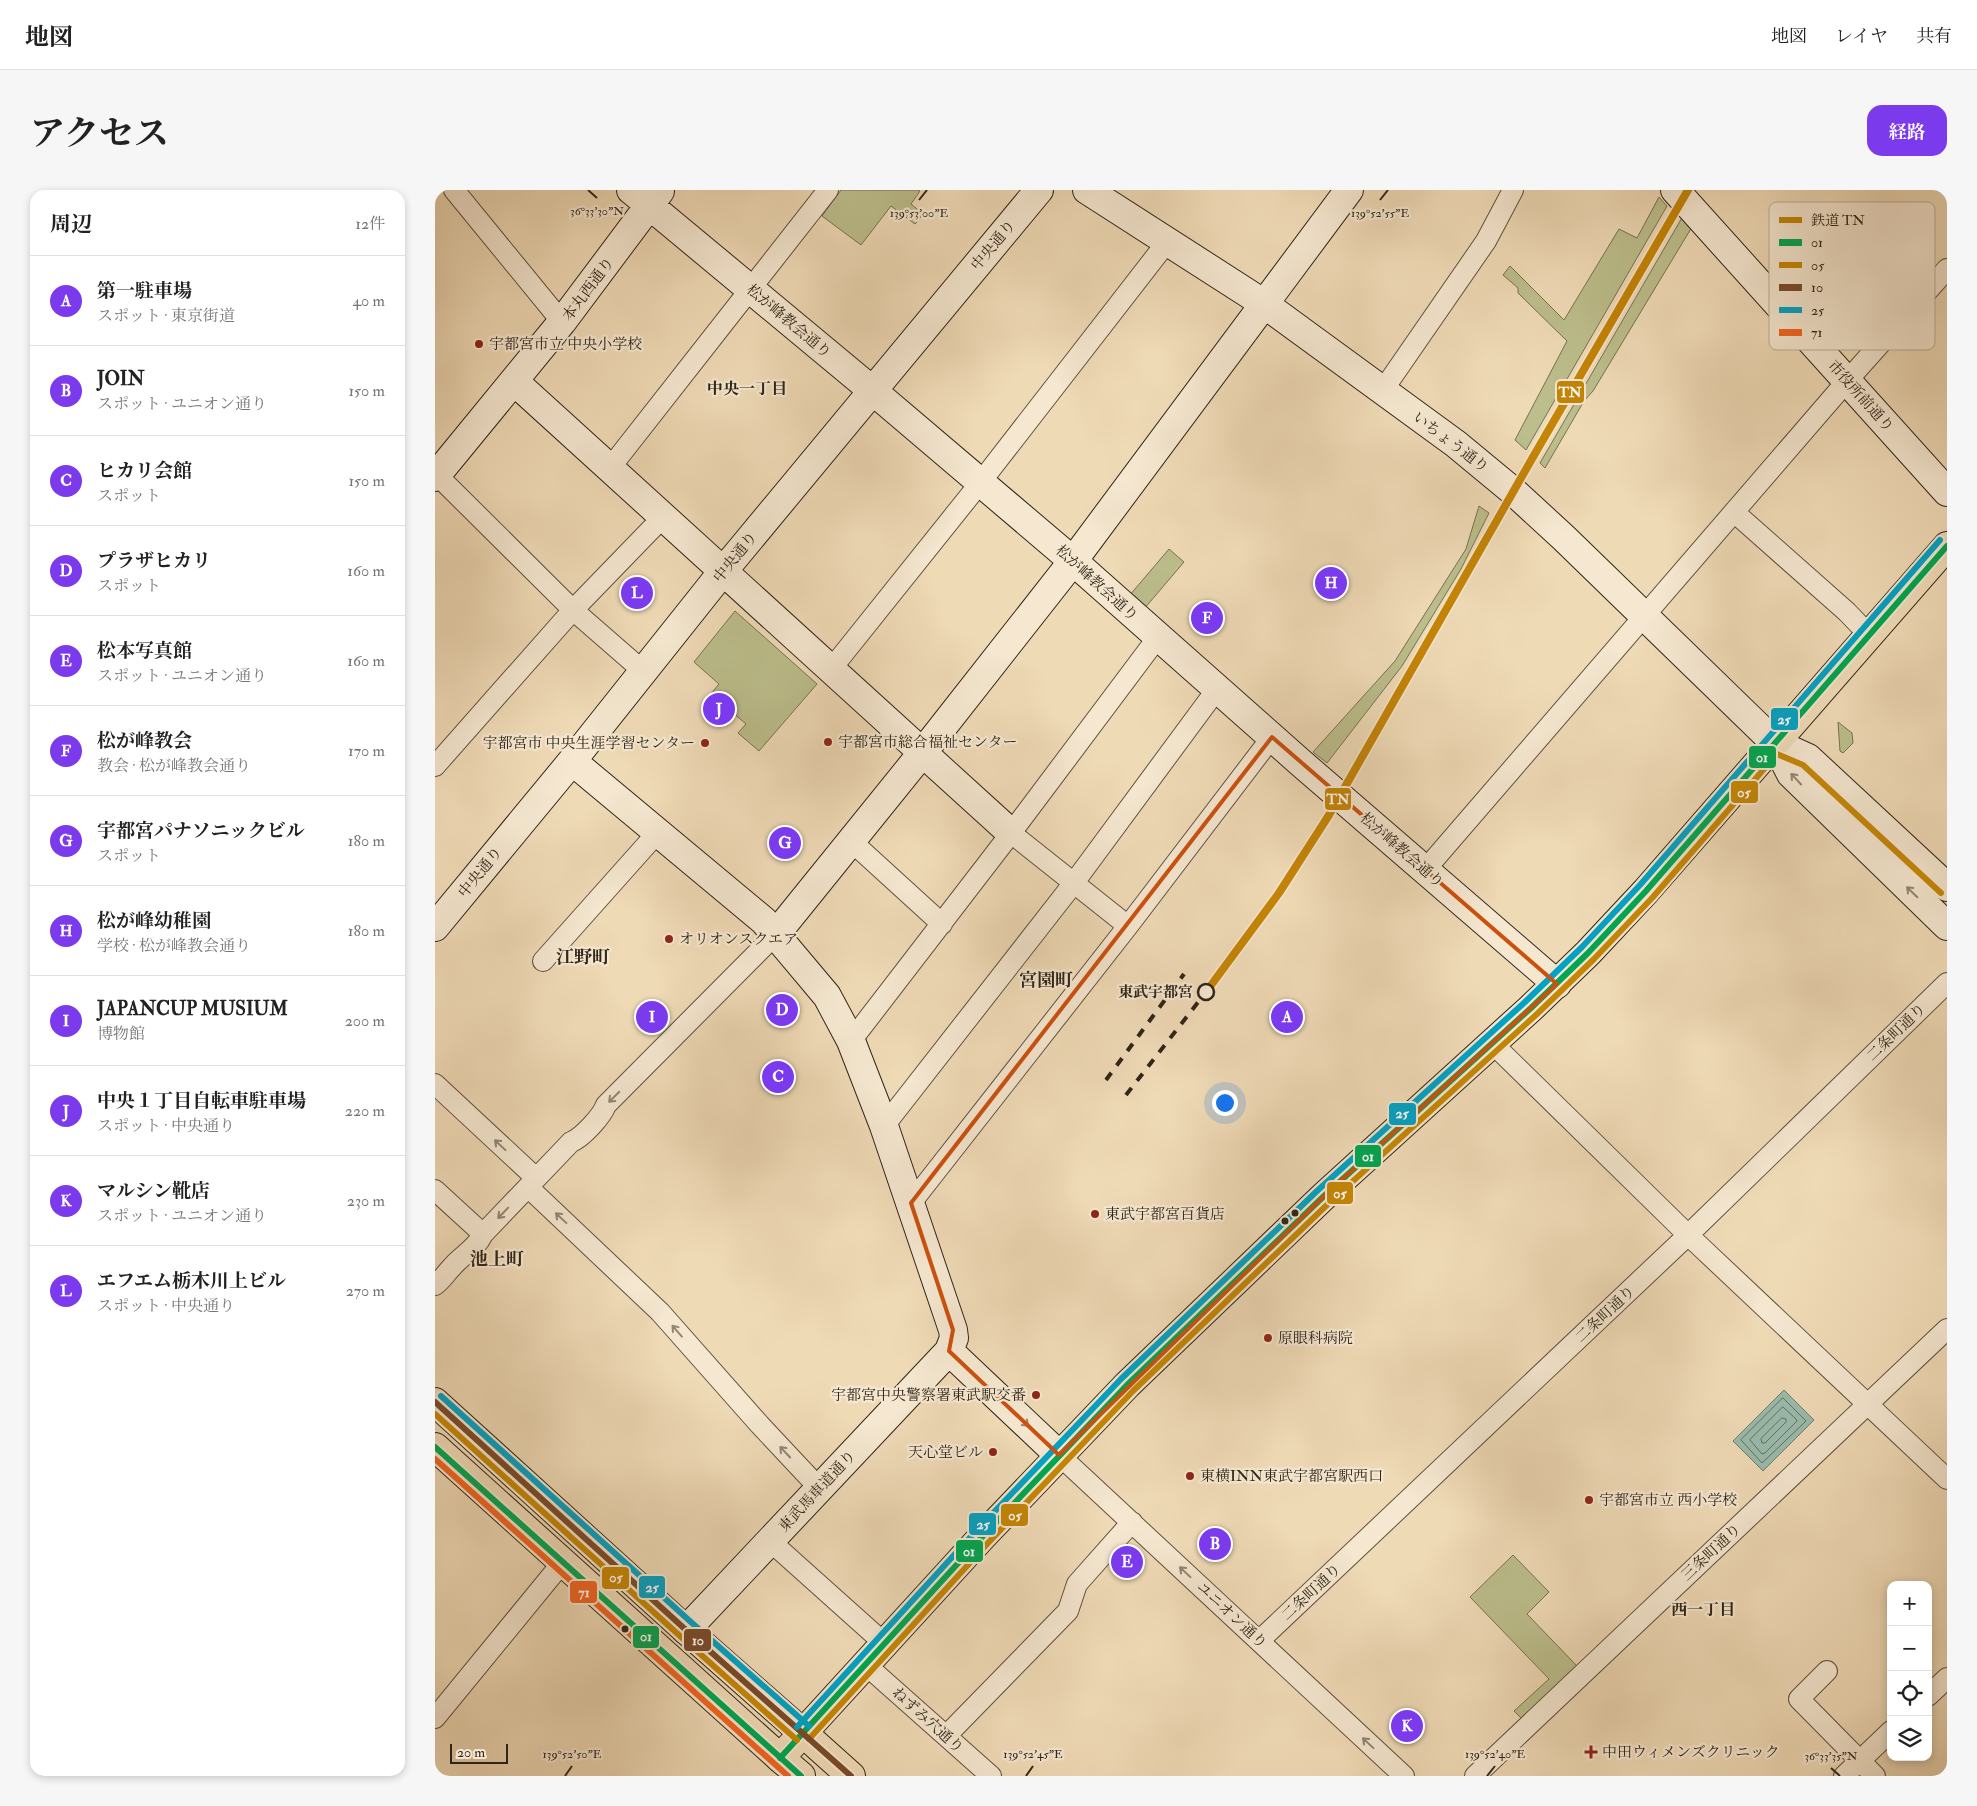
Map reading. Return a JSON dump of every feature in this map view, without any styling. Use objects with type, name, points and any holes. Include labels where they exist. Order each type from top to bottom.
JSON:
[{"type":"main road","points":[[781,1758],[1059,1455],[1127,1385],[1251,1265],[1557,984],[1639,898],[1947,546]]},
{"type":"main road","points":[[435,1402],[685,1630],[851,1776]]},
{"type":"main road","points":[[435,1447],[801,1776]]},
{"type":"street","points":[[453,190],[562,322]]},
{"type":"street","points":[[610,468],[828,190]]},
{"type":"street","name":"中央通り","points":[[435,927],[572,761],[724,570],[1039,190]]},
{"type":"street","name":"いちょう通り","points":[[1087,190],[1263,303],[1456,444],[1514,492],[1645,615],[1775,743]]},
{"type":"street","points":[[435,1285],[459,1259],[480,1241],[483,1234],[571,1142],[577,1140],[603,1112],[606,1105],[776,934],[923,752],[1073,561],[1263,303],[1349,190]]},
{"type":"street","points":[[1383,390],[1486,241],[1513,190]]},
{"type":"street","name":"市役所前通り","points":[[1675,190],[1769,294]]},
{"type":"street","name":"本丸西通り","points":[[436,476],[515,382],[562,322],[647,195]]},
{"type":"street","name":"松が峰教会通り","points":[[647,195],[751,289],[1073,561],[1271,737],[1557,984]]},
{"type":"street","points":[[832,668],[980,483],[1167,242]]},
{"type":"street","points":[[1935,282],[1947,269]]},
{"type":"street","name":"市役所前通り","points":[[1819,350],[1947,492]]},
{"type":"street","points":[[1425,870],[1875,350]]},
{"type":"street","points":[[515,382],[832,668],[1011,833],[1128,926]]},
{"type":"street","points":[[436,476],[573,610],[643,671]]},
{"type":"street","points":[[1734,512],[1847,612],[1869,635]]},
{"type":"street","points":[[435,766],[573,610],[664,516]]},
{"type":"street","points":[[851,1041],[942,924],[1158,637]]},
{"type":"street","points":[[884,1126],[1073,884],[1217,689]]},
{"type":"street","points":[[911,1203],[1128,926],[1271,737]]},
{"type":"street","points":[[1775,743],[1808,758],[1947,887]]},
{"type":"street","points":[[1775,743],[1791,774],[1947,926]]},
{"type":"street","points":[[572,761],[718,880],[764,921],[827,996],[851,1041],[911,1203],[953,1330],[949,1351],[1059,1455]]},
{"type":"street","points":[[543,961],[659,832]]},
{"type":"street","points":[[851,841],[942,924]]},
{"type":"street","name":"二条町通り","points":[[1259,1641],[1688,1235],[1947,983]]},
{"type":"street","points":[[1492,1043],[1688,1235],[1947,1479]]},
{"type":"street","points":[[435,1084],[660,1312],[760,1425],[819,1488]]},
{"type":"street","points":[[435,1190],[483,1234]]},
{"type":"street","name":"三条町通り","points":[[1475,1776],[1947,1329]]},
{"type":"street","name":"東武馬車道通り","points":[[685,1630],[949,1351]]},
{"type":"street","name":"ユニオン通り","points":[[1059,1455],[1404,1776]]},
{"type":"street","points":[[946,1736],[1068,1611],[1077,1584],[1132,1522]]},
{"type":"street","points":[[770,1541],[885,1644]]},
{"type":"street","points":[[435,1718],[562,1563]]},
{"type":"street","name":"ねずみ穴通り","points":[[866,1665],[991,1776]]},
{"type":"street","points":[[1827,1671],[1799,1700],[1875,1776]]},
{"type":"street","points":[[1932,1692],[1947,1678]]},
{"type":"street","points":[[1844,1776],[1887,1735]]},
{"type":"highlighted area","points":[[1272,737],[1557,984],[1324,1196],[1059,1455],[949,1351],[953,1330],[911,1203]]},
{"type":"green space","points":[[841,190],[918,190],[920,191],[911,204],[923,214],[915,224],[891,206],[861,245],[822,216]]},
{"type":"green space","points":[[1659,197],[1667,206],[1526,450],[1515,440],[1567,341],[1518,293],[1518,288],[1503,275],[1510,266],[1564,320],[1619,229],[1637,238]]},
{"type":"green space","points":[[1683,216],[1692,227],[1593,391],[1584,401],[1545,468],[1540,463]]},
{"type":"green space","points":[[1479,506],[1489,513],[1461,569],[1402,666],[1327,763],[1313,752],[1395,661],[1466,549]]},
{"type":"green space","points":[[1169,549],[1184,562],[1144,609],[1129,596]]},
{"type":"green space","points":[[735,611],[817,684],[759,751],[738,733],[746,724],[711,694],[719,684],[694,662]]},
{"type":"green space","points":[[1838,722],[1852,733],[1853,743],[1843,753],[1840,751]]},
{"type":"green space","points":[[1513,1555],[1549,1592],[1527,1614],[1578,1667],[1523,1720],[1514,1711],[1549,1679],[1470,1597]]},
{"type":"water","points":[[1784,1390],[1814,1420],[1763,1471],[1733,1441]]},
{"type":"railway","points":[[1106,1080],[1184,974]]},
{"type":"railway","points":[[1126,1095],[1206,992]]},
{"type":"rail line","name":"TN","points":[[1206,992],[1279,893],[1329,815],[1688,190]]},
{"type":"transit line","name":"25","points":[[797,1727],[976,1531],[1121,1379],[1318,1190],[1525,1002],[1582,947],[1640,885],[1940,540]]},
{"type":"transit line","name":"01","points":[[780,1758],[982,1537],[1127,1385],[1324,1196],[1531,1008],[1588,953],[1646,891],[1947,546]]},
{"type":"transit line","name":"05","points":[[809,1739],[988,1543],[1133,1391],[1330,1202],[1537,1014],[1594,959],[1653,897],[1777,754],[1803,765],[1941,893]]},
{"type":"transit line","name":"25","points":[[441,1396],[809,1726]]},
{"type":"transit line","name":"10","points":[[435,1402],[686,1630],[851,1776]]},
{"type":"transit line","name":"05","points":[[435,1414],[797,1740]]},
{"type":"transit line","name":"01","points":[[435,1447],[801,1776]]},
{"type":"transit line","name":"71","points":[[435,1459],[788,1776]]},
{"type":"place","name":"宇都宮市立 中央小学校","points":[[479,344]]},
{"type":"place","name":"松が峰幼稚園","points":[[1331,583]]},
{"type":"place","name":"エフエム栃木川上ビル","points":[[637,593]]},
{"type":"place","name":"松が峰教会","points":[[1207,618]]},
{"type":"place","name":"中央１丁目自転車駐車場","points":[[719,709]]},
{"type":"place","name":"宇都宮市総合福祉センター","points":[[828,742]]},
{"type":"place","name":"宇都宮市 中央生涯学習センター","points":[[705,743]]},
{"type":"place","name":"宇都宮パナソニックビル","points":[[785,843]]},
{"type":"place","name":"オリオンスクエア","points":[[669,939]]},
{"type":"place","name":"東武宇都宮","points":[[1206,992]]},
{"type":"place","name":"プラザヒカリ","points":[[782,1010]]},
{"type":"place","name":"JAPANCUP MUSIUM","points":[[652,1017]]},
{"type":"place","name":"第一駐車場","points":[[1287,1017]]},
{"type":"place","name":"ヒカリ会館","points":[[778,1077]]},
{"type":"place","name":"東武宇都宮百貨店","points":[[1095,1214]]},
{"type":"place","name":"原眼科病院","points":[[1268,1338]]},
{"type":"place","name":"宇都宮中央警察署東武駅交番","points":[[1036,1395]]},
{"type":"place","name":"天心堂ビル","points":[[993,1452]]},
{"type":"place","name":"東横INN東武宇都宮駅西口","points":[[1190,1476]]},
{"type":"place","name":"宇都宮市立 西小学校","points":[[1589,1500]]},
{"type":"place","name":"JOIN","points":[[1215,1544]]},
{"type":"place","name":"松本写真館","points":[[1127,1562]]},
{"type":"place","name":"マルシン靴店","points":[[1407,1726]]},
{"type":"place","name":"中田ウィメンズクリニック","points":[[1591,1752]]},
{"type":"district","name":"中央一丁目","points":[[747,388]]},
{"type":"district","name":"江野町","points":[[583,957]]},
{"type":"district","name":"宮園町","points":[[1046,980]]},
{"type":"district","name":"池上町","points":[[497,1259]]},
{"type":"district","name":"西一丁目","points":[[1703,1609]]}]
